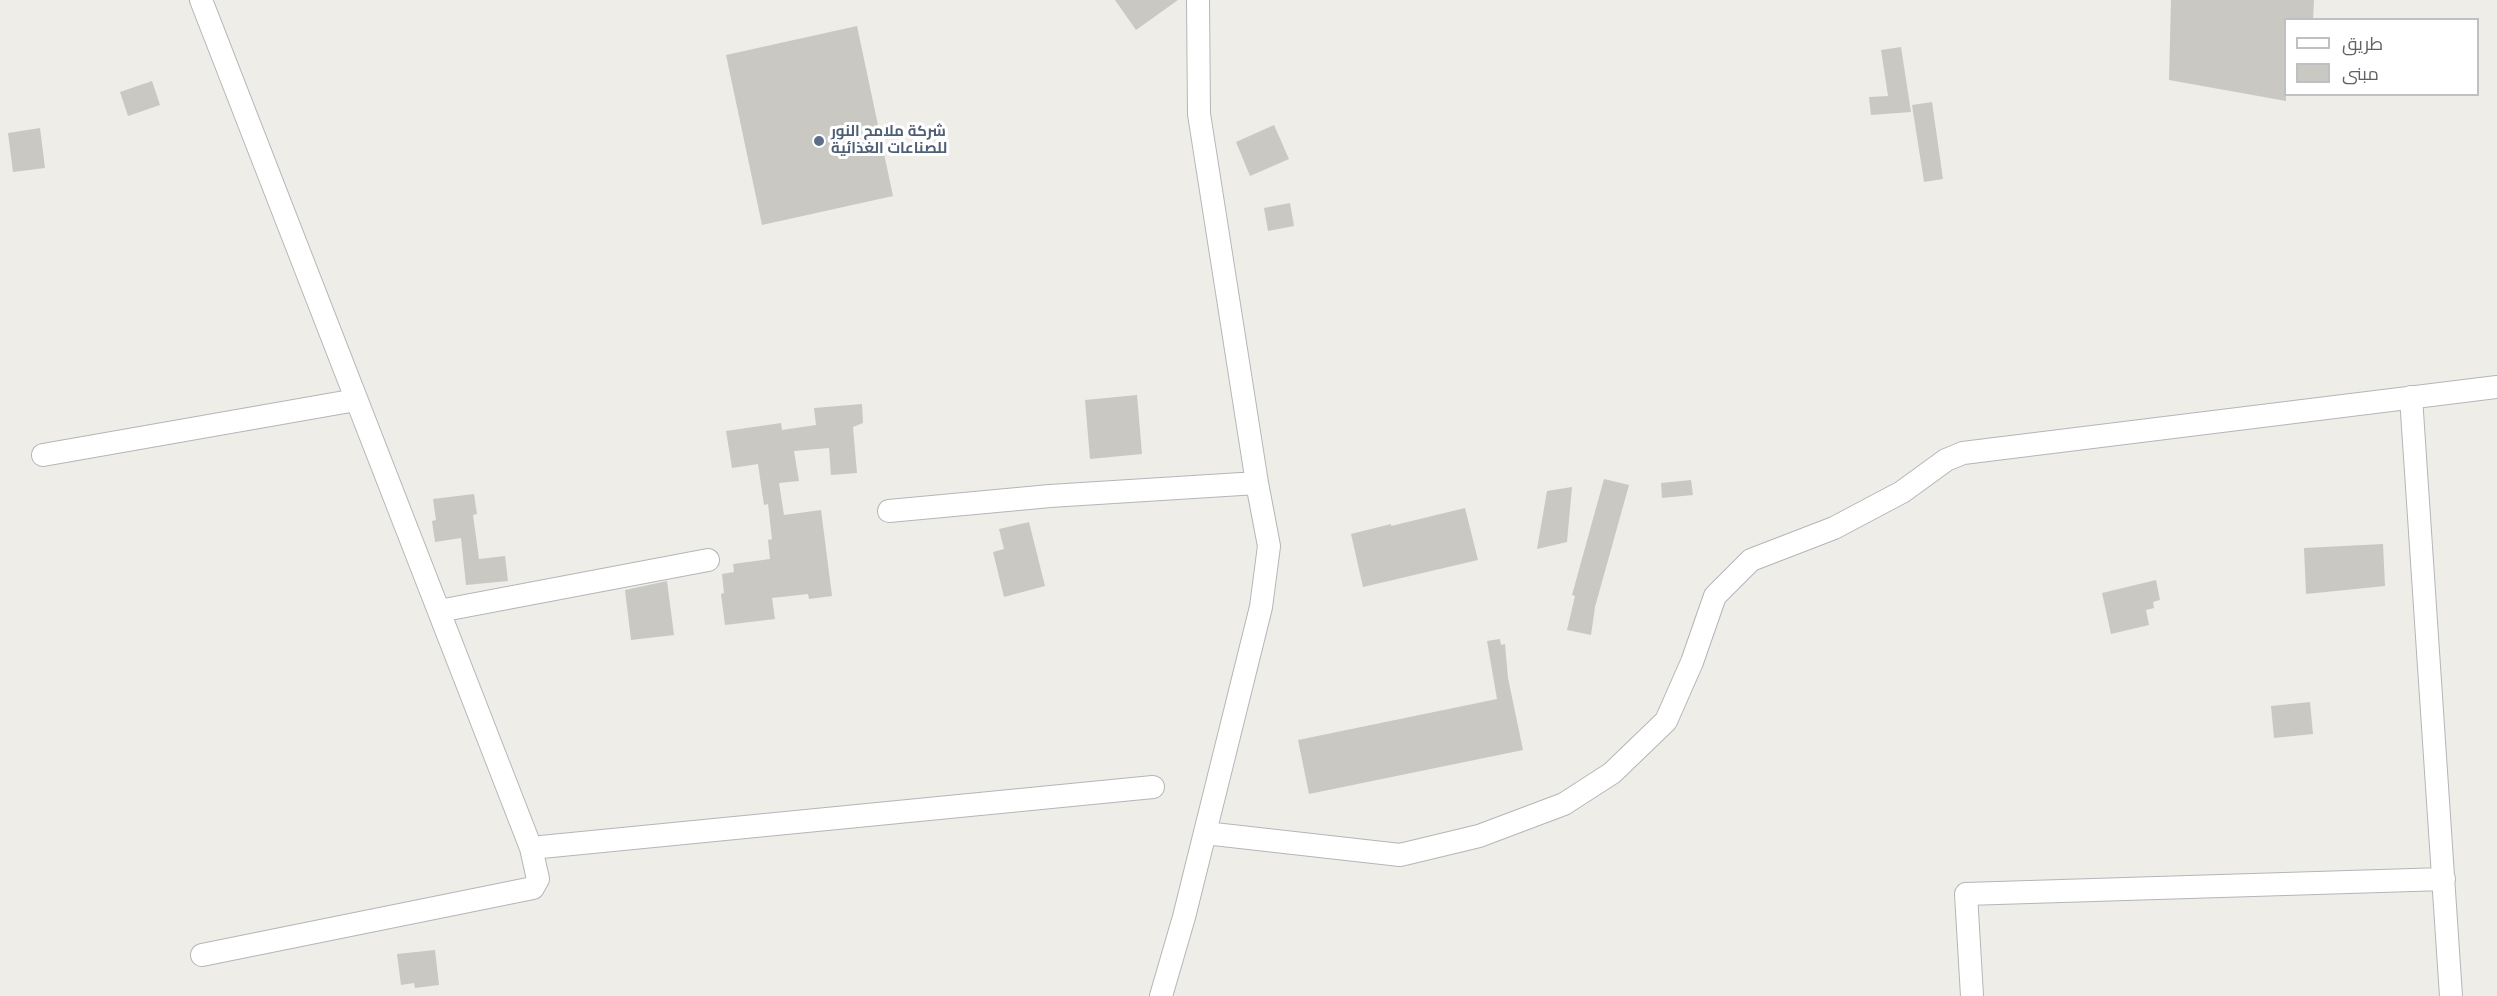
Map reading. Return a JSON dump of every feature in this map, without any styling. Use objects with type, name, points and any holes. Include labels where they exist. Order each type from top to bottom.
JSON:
[{"type":"street","points":[[201,0],[531,848],[538,879],[532,888],[202,956]]},
{"type":"street","points":[[1161,996],[1184,917],[1261,607],[1267,576],[1269,546],[1199,114],[1198,0]]},
{"type":"street","points":[[1205,833],[1400,855],[1479,836],[1564,804],[1612,773],[1666,721],[1692,662],[1715,596],[1751,560],[1834,528],[1902,492],[1946,460],[1963,453],[2497,387]]},
{"type":"street","points":[[2411,398],[2451,996]]},
{"type":"street","points":[[43,455],[356,400]]},
{"type":"street","points":[[889,511],[1050,496],[1257,483]]},
{"type":"street","points":[[439,611],[708,560]]},
{"type":"street","points":[[531,848],[1152,787]]},
{"type":"street","points":[[1972,996],[1966,894],[2444,879]]},
{"type":"building","points":[[1115,0],[1178,0],[1136,30]]},
{"type":"building","points":[[2171,0],[2314,0],[2313,18],[2284,18],[2284,96],[2286,96],[2286,101],[2169,80]]},
{"type":"building","points":[[857,26],[893,196],[762,225],[726,55]]},
{"type":"building","points":[[1901,47],[1911,112],[1871,115],[1869,97],[1888,96],[1881,50]]},
{"type":"building","points":[[152,81],[160,105],[128,116],[120,92]]},
{"type":"building","points":[[1932,102],[1943,179],[1924,182],[1912,105]]},
{"type":"building","points":[[1274,125],[1289,159],[1250,176],[1236,142]]},
{"type":"building","points":[[40,128],[45,168],[13,172],[8,133]]},
{"type":"building","points":[[1290,203],[1294,226],[1268,231],[1264,208]]},
{"type":"building","points":[[1137,395],[1142,454],[1090,459],[1085,400]]},
{"type":"building","points":[[862,404],[863,423],[853,427],[857,473],[831,475],[829,448],[794,451],[799,481],[779,483],[784,515],[821,510],[832,596],[809,599],[808,594],[772,598],[775,619],[725,625],[721,594],[724,593],[722,574],[734,572],[733,564],[770,559],[768,540],[772,539],[768,504],[764,505],[758,464],[732,468],[726,431],[781,423],[782,430],[816,425],[814,408]]},
{"type":"building","points":[[1604,479],[1629,485],[1595,607],[1591,635],[1567,630],[1575,596],[1572,595]]},
{"type":"building","points":[[1691,480],[1693,495],[1662,498],[1661,483]]},
{"type":"building","points":[[1572,487],[1567,542],[1537,549],[1547,491]]},
{"type":"building","points":[[474,494],[477,514],[473,515],[479,559],[505,556],[508,581],[466,585],[461,538],[435,542],[432,521],[436,520],[433,499]]},
{"type":"building","points":[[1465,508],[1478,560],[1363,587],[1351,534]]},
{"type":"building","points":[[1029,522],[1045,586],[1004,597],[993,552],[1004,549],[999,529]]},
{"type":"building","points":[[2383,544],[2385,586],[2306,594],[2304,548]]},
{"type":"building","points":[[2156,580],[2160,600],[2153,602],[2154,608],[2146,610],[2149,625],[2111,634],[2102,593]]},
{"type":"building","points":[[667,581],[674,635],[631,640],[625,590]]},
{"type":"building","points":[[1500,639],[1501,645],[1505,644],[1508,678],[1523,750],[1309,794],[1298,740],[1497,699],[1487,641]]},
{"type":"building","points":[[2310,702],[2313,734],[2274,738],[2271,706]]},
{"type":"building","points":[[435,950],[439,985],[415,988],[414,983],[401,985],[397,954]]},
{"type":"place","name":"شركة ملامح النور للصناعات الغذائية","points":[[819,141]]}]
